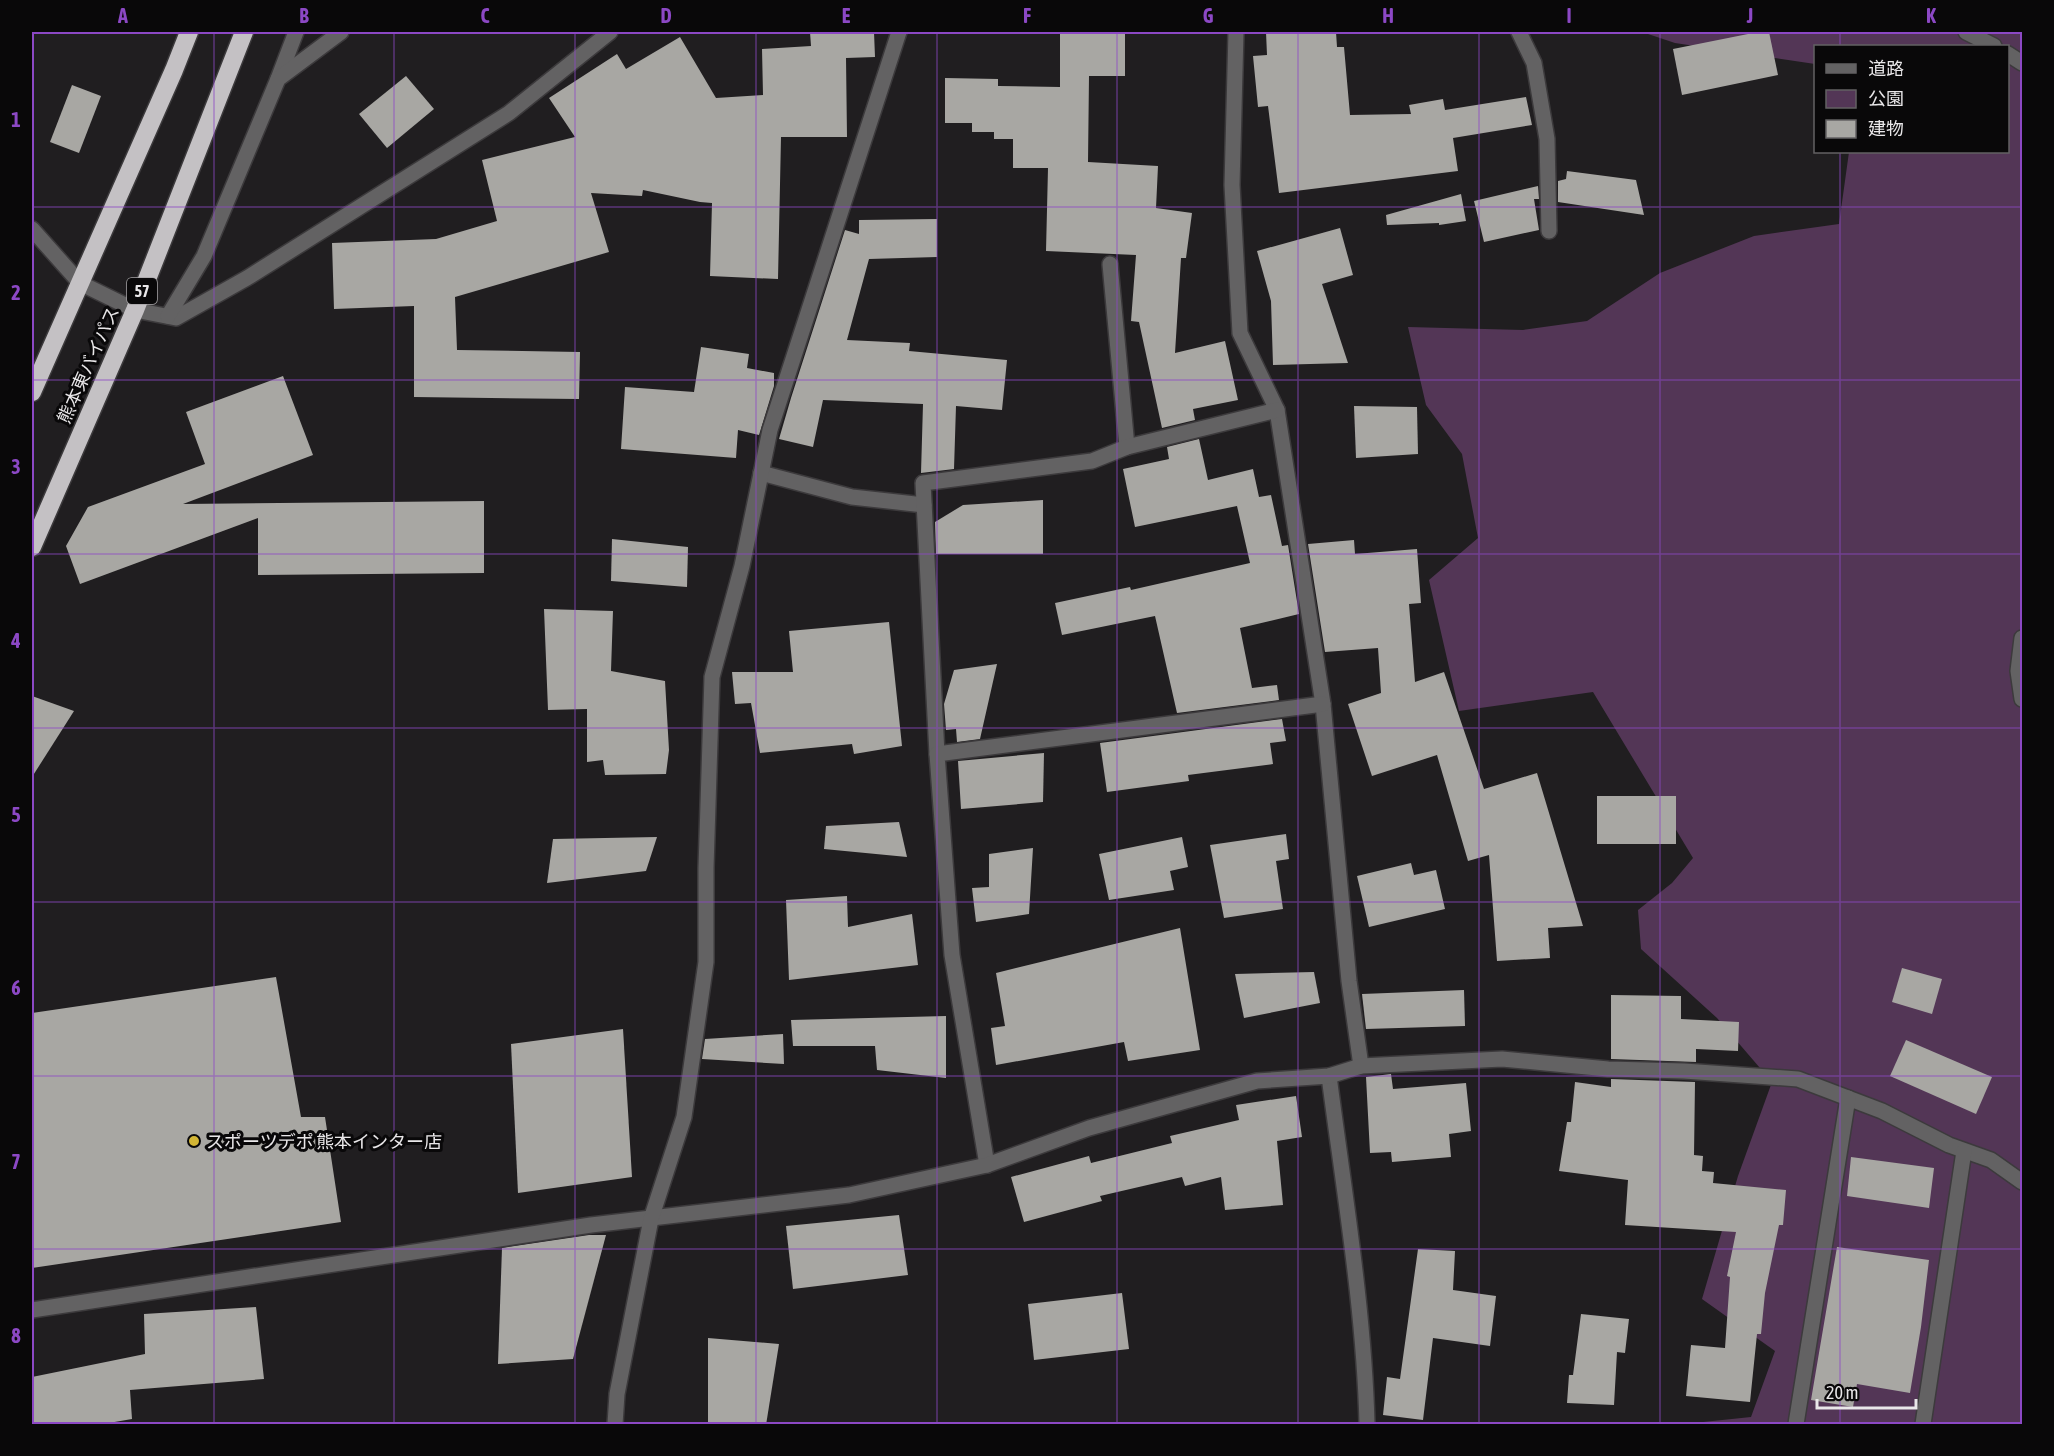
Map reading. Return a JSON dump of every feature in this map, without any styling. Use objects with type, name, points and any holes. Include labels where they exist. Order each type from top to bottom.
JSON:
[{"type":"highway","points":[[32,392],[189,32]]},
{"type":"highway","name":"熊本東バイパス","points":[[32,547],[135,310],[244,32]]},
{"type":"street","points":[[168,316],[204,256],[296,32]]},
{"type":"street","points":[[278,79],[341,32]]},
{"type":"street","points":[[32,229],[80,283],[135,310],[176,318],[247,278],[509,113],[610,32]]},
{"type":"street","points":[[615,1425],[617,1394],[651,1219],[684,1117],[706,962],[706,868],[712,677],[742,566],[770,430],[899,32]]},
{"type":"street","points":[[1236,32],[1232,185],[1240,333],[1277,410],[1323,704],[1349,981],[1361,1066]]},
{"type":"street","points":[[1520,32],[1534,63],[1547,140],[1550,231]]},
{"type":"street","points":[[1966,32],[1992,45]]},
{"type":"street","points":[[2009,55],[2022,63]]},
{"type":"street","points":[[1110,264],[1127,447]]},
{"type":"street","points":[[987,1165],[952,955],[937,754],[923,483],[1092,461],[1127,447],[1277,410]]},
{"type":"street","points":[[761,473],[852,497],[924,505]]},
{"type":"street","points":[[2022,638],[2018,671],[2022,699]]},
{"type":"street","points":[[937,754],[1323,704]]},
{"type":"street","points":[[32,1310],[591,1225],[849,1195],[987,1165],[1089,1128],[1257,1081],[1329,1076],[1361,1066],[1502,1059],[1608,1069],[1684,1071],[1798,1079],[1882,1111],[1949,1145],[1991,1160],[2022,1182]]},
{"type":"street","points":[[1329,1076],[1357,1291],[1366,1379],[1367,1425]]},
{"type":"street","points":[[1796,1425],[1848,1098]]},
{"type":"street","points":[[1923,1425],[1964,1150]]},
{"type":"green space","points":[[1642,32],[2022,32],[2022,1424],[1684,1424],[1751,1417],[1775,1351],[1702,1299],[1738,1176],[1772,1082],[1717,1018],[1641,949],[1638,910],[1672,883],[1693,858],[1593,692],[1459,711],[1429,580],[1478,538],[1462,454],[1426,405],[1408,327],[1523,330],[1587,321],[1660,273],[1754,236],[1839,224],[1849,153],[2009,153],[2009,45],[1814,45],[1814,64],[1675,43]]},
{"type":"building","points":[[810,32],[874,32],[875,57],[846,58],[847,137],[781,137],[778,279],[710,276],[712,203],[643,190],[642,196],[591,193],[609,252],[455,297],[457,350],[580,352],[579,399],[414,397],[414,306],[334,309],[332,243],[436,239],[497,221],[482,160],[575,137],[549,98],[617,54],[626,69],[680,37],[716,98],[763,95],[762,49],[811,46]]},
{"type":"building","points":[[1060,32],[1125,32],[1125,76],[1089,76],[1088,162],[1158,166],[1156,208],[1192,213],[1186,258],[1181,258],[1175,353],[1225,341],[1238,400],[1193,409],[1195,420],[1162,428],[1139,322],[1131,321],[1136,255],[1046,251],[1048,168],[1013,168],[1013,139],[994,139],[994,132],[972,132],[972,123],[945,123],[945,78],[998,79],[998,86],[1060,87]]},
{"type":"building","points":[[1266,32],[1336,32],[1337,47],[1344,47],[1350,115],[1411,114],[1409,105],[1443,99],[1445,110],[1526,97],[1532,125],[1453,138],[1458,171],[1279,193],[1268,106],[1258,107],[1253,56],[1267,55]]},
{"type":"building","points":[[1758,32],[1769,32],[1778,75],[1682,95],[1673,49]]},
{"type":"building","points":[[406,76],[434,109],[387,148],[359,114]]},
{"type":"building","points":[[72,85],[101,96],[79,153],[50,142]]},
{"type":"building","points":[[1567,171],[1636,180],[1644,215],[1558,202],[1558,181],[1566,179]]},
{"type":"building","points":[[1538,186],[1539,199],[1534,199],[1539,230],[1484,242],[1474,201]]},
{"type":"building","points":[[1461,194],[1466,221],[1439,225],[1439,223],[1387,225],[1386,215]]},
{"type":"building","points":[[937,219],[937,257],[869,259],[847,340],[910,343],[909,351],[1007,360],[1002,410],[956,406],[954,469],[921,473],[923,404],[823,400],[813,447],[779,439],[845,230],[859,234],[859,220]]},
{"type":"building","points":[[1340,228],[1353,275],[1322,284],[1348,363],[1273,365],[1271,301],[1257,251]]},
{"type":"building","points":[[701,347],[749,354],[747,368],[774,373],[774,386],[759,435],[738,430],[736,458],[621,449],[625,387],[694,392]]},
{"type":"building","points":[[283,376],[313,455],[183,504],[484,501],[484,573],[258,575],[258,518],[80,584],[66,546],[88,507],[205,464],[186,412]]},
{"type":"building","points":[[1354,406],[1417,407],[1418,454],[1356,458]]},
{"type":"building","points":[[1199,439],[1208,480],[1253,469],[1259,497],[1271,495],[1282,546],[1288,545],[1299,614],[1240,628],[1252,688],[1277,685],[1279,700],[1177,713],[1155,616],[1062,635],[1055,603],[1130,587],[1131,590],[1250,563],[1237,506],[1135,527],[1123,469],[1169,459],[1167,447]]},
{"type":"building","points":[[1043,500],[1043,554],[936,554],[935,522],[963,505]]},
{"type":"building","points":[[612,539],[688,547],[687,587],[611,581]]},
{"type":"building","points":[[1354,540],[1355,554],[1417,549],[1421,603],[1409,604],[1415,682],[1444,672],[1484,789],[1537,773],[1583,926],[1548,928],[1550,958],[1497,961],[1489,855],[1468,861],[1437,755],[1372,776],[1348,704],[1381,693],[1378,648],[1325,652],[1308,544]]},
{"type":"building","points":[[544,609],[613,611],[611,671],[665,681],[669,750],[666,774],[605,775],[603,760],[587,762],[587,709],[548,710]]},
{"type":"building","points":[[889,622],[902,746],[854,754],[852,744],[760,753],[751,703],[735,704],[732,672],[793,672],[789,631]]},
{"type":"building","points":[[997,664],[980,739],[957,742],[956,729],[946,730],[944,704],[954,670]]},
{"type":"building","points":[[32,696],[74,711],[32,777]]},
{"type":"building","points":[[1282,719],[1286,741],[1270,743],[1273,764],[1188,775],[1189,781],[1107,792],[1100,743]]},
{"type":"building","points":[[1044,753],[1043,802],[961,809],[958,761]]},
{"type":"building","points":[[1597,796],[1676,796],[1676,844],[1597,844]]},
{"type":"building","points":[[899,822],[907,857],[824,849],[826,826]]},
{"type":"building","points":[[1286,834],[1289,859],[1276,861],[1283,909],[1224,918],[1210,845]]},
{"type":"building","points":[[657,837],[646,871],[547,883],[553,839]]},
{"type":"building","points":[[1182,837],[1188,867],[1170,871],[1174,890],[1109,900],[1099,854]]},
{"type":"building","points":[[1033,848],[1029,914],[976,922],[972,888],[989,887],[989,854]]},
{"type":"building","points":[[1411,863],[1414,875],[1436,870],[1445,909],[1369,927],[1357,876]]},
{"type":"building","points":[[847,896],[848,927],[912,914],[918,965],[789,980],[786,900]]},
{"type":"building","points":[[1180,928],[1200,1050],[1128,1061],[1124,1042],[996,1065],[991,1028],[1005,1026],[996,973]]},
{"type":"building","points":[[1902,968],[1942,979],[1932,1014],[1892,1002]]},
{"type":"building","points":[[1314,972],[1320,1003],[1244,1018],[1235,974]]},
{"type":"building","points":[[276,977],[301,1117],[325,1117],[341,1222],[32,1268],[32,1013]]},
{"type":"building","points":[[1464,990],[1465,1026],[1366,1029],[1362,994]]},
{"type":"building","points":[[1611,995],[1681,996],[1681,1019],[1739,1022],[1738,1051],[1696,1049],[1696,1062],[1611,1059]]},
{"type":"building","points":[[946,1016],[946,1078],[877,1070],[875,1046],[793,1046],[791,1020]]},
{"type":"building","points":[[623,1029],[632,1177],[518,1193],[511,1044]]},
{"type":"building","points":[[783,1034],[784,1064],[702,1059],[705,1039]]},
{"type":"building","points":[[1906,1040],[1992,1077],[1976,1114],[1890,1076]]},
{"type":"building","points":[[1391,1074],[1393,1089],[1466,1083],[1471,1131],[1449,1134],[1451,1157],[1392,1162],[1391,1152],[1370,1153],[1366,1077]]},
{"type":"building","points":[[1611,1079],[1695,1082],[1694,1155],[1703,1156],[1702,1171],[1714,1172],[1713,1183],[1786,1190],[1783,1225],[1779,1225],[1765,1293],[1761,1334],[1757,1334],[1750,1402],[1686,1396],[1691,1345],[1725,1348],[1730,1277],[1727,1276],[1736,1232],[1625,1225],[1628,1180],[1559,1171],[1567,1122],[1571,1122],[1575,1082],[1611,1087]]},
{"type":"building","points":[[1296,1096],[1302,1137],[1277,1141],[1283,1205],[1225,1210],[1221,1177],[1185,1186],[1182,1177],[1100,1196],[1102,1201],[1024,1222],[1011,1177],[1089,1156],[1091,1163],[1172,1143],[1170,1136],[1239,1120],[1236,1105]]},
{"type":"building","points":[[1851,1157],[1934,1168],[1929,1208],[1847,1196]]},
{"type":"building","points":[[899,1215],[908,1275],[793,1289],[786,1226]]},
{"type":"building","points":[[589,1235],[606,1235],[573,1359],[498,1364],[502,1248]]},
{"type":"building","points":[[1837,1247],[1929,1260],[1910,1393],[1857,1384],[1853,1407],[1811,1400]]},
{"type":"building","points":[[1418,1249],[1455,1251],[1453,1290],[1496,1296],[1490,1346],[1433,1338],[1423,1420],[1383,1415],[1387,1377],[1400,1379]]},
{"type":"building","points":[[1122,1293],[1129,1349],[1034,1360],[1028,1304]]},
{"type":"building","points":[[256,1307],[264,1379],[130,1390],[132,1419],[97,1425],[32,1425],[32,1377],[145,1354],[144,1314]]},
{"type":"building","points":[[1581,1314],[1629,1319],[1625,1353],[1617,1352],[1614,1405],[1567,1403],[1569,1375],[1573,1375]]},
{"type":"building","points":[[708,1338],[779,1344],[766,1425],[708,1425]]},
{"type":"place","name":"スポーツデポ 熊本インター店","points":[[194,1141]]}]
